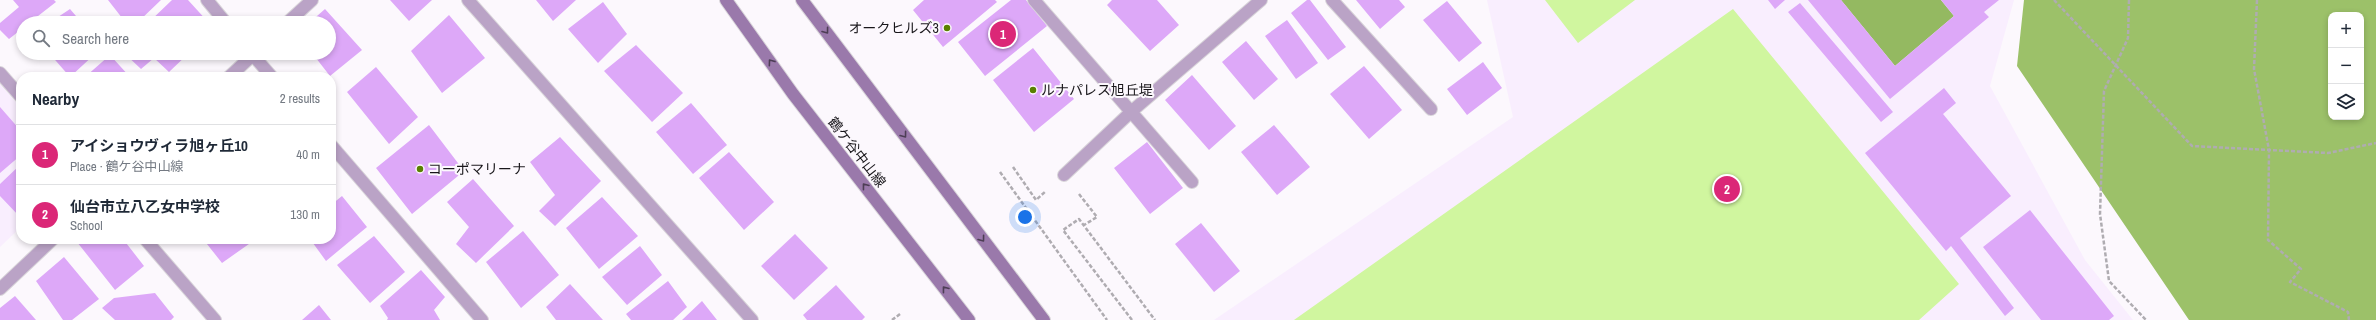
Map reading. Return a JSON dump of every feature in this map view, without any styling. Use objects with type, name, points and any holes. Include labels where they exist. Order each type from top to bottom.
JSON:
[{"type":"street","points":[[207,0],[220,16]]},
{"type":"street","points":[[295,16],[312,0]]},
{"type":"street","points":[[468,0],[752,320]]},
{"type":"street","name":"鶴ケ谷中山線","points":[[726,0],[793,94],[969,320]]},
{"type":"street","points":[[802,0],[1044,320]]},
{"type":"street","points":[[1034,0],[1132,111],[1192,182]]},
{"type":"street","points":[[1064,175],[1132,111],[1261,0]]},
{"type":"street","points":[[1332,0],[1431,109]]},
{"type":"street","points":[[234,72],[247,60]]},
{"type":"street","points":[[258,60],[268,72]]},
{"type":"street","points":[[0,73],[16,91]]},
{"type":"street","points":[[336,151],[482,320]]},
{"type":"street","points":[[0,289],[48,244]]},
{"type":"street","points":[[149,244],[215,320]]},
{"type":"path","points":[[2054,0],[2192,146],[2328,153],[2376,143]]},
{"type":"path","points":[[2129,0],[2128,38],[2104,91],[2100,214],[2108,281],[2146,320]]},
{"type":"path","points":[[2258,0],[2254,69],[2269,150],[2268,240],[2301,269],[2290,282],[2348,312],[2349,320]]},
{"type":"path","points":[[1013,167],[1031,192]]},
{"type":"path","points":[[1000,172],[1107,320]]},
{"type":"path","points":[[1076,190],[1097,217],[1084,225]]},
{"type":"path","points":[[1132,320],[1063,230],[1079,219],[1155,320]]},
{"type":"path","points":[[892,320],[900,314]]},
{"type":"shaded area","points":[[1487,0],[2014,0],[1990,86],[2085,260],[2133,320],[1214,320],[1513,117]]},
{"type":"shaded area","points":[[1545,0],[1635,0],[1578,43]]},
{"type":"shaded area","points":[[1841,0],[1941,0],[1954,16],[1895,66]]},
{"type":"shaded area","points":[[2024,0],[2376,0],[2376,320],[2189,320],[2017,66]]},
{"type":"shaded area","points":[[1733,9],[1959,284],[1919,320],[1294,320]]},
{"type":"shaded area","points":[[0,84],[16,102],[16,232],[0,247]]},
{"type":"building","points":[[13,0],[54,0],[56,2],[38,16],[16,16],[16,34],[9,39],[0,30],[0,23],[19,7]]},
{"type":"building","points":[[108,0],[161,0],[144,16],[121,16]]},
{"type":"building","points":[[172,0],[188,0],[203,16],[155,16]]},
{"type":"building","points":[[390,0],[432,0],[409,21]]},
{"type":"building","points":[[536,0],[576,0],[553,21]]},
{"type":"building","name":"オークヒルズ3","points":[[924,0],[995,0],[997,2],[943,47],[913,10]]},
{"type":"building","points":[[1011,0],[1026,0],[1047,26],[985,76],[958,42]]},
{"type":"building","points":[[1112,0],[1157,0],[1179,25],[1150,51],[1107,5]]},
{"type":"building","points":[[1307,0],[1310,0],[1346,47],[1328,60],[1291,13]]},
{"type":"building","points":[[1356,0],[1399,0],[1405,7],[1380,29]]},
{"type":"building","points":[[1768,0],[1785,0],[1775,9]]},
{"type":"building","points":[[1808,0],[1841,0],[1895,66],[1954,16],[1941,0],[1999,0],[1984,12],[1989,17],[1890,99]]},
{"type":"building","points":[[1447,1],[1482,43],[1459,62],[1423,20]]},
{"type":"building","points":[[603,2],[627,34],[598,63],[568,29]]},
{"type":"building","points":[[1800,3],[1893,112],[1881,122],[1788,12]]},
{"type":"building","points":[[70,9],[76,16],[60,16]]},
{"type":"building","points":[[325,9],[331,16],[317,16]]},
{"type":"building","points":[[449,15],[485,58],[442,93],[411,51]]},
{"type":"building","points":[[1287,20],[1318,63],[1296,79],[1265,36]]},
{"type":"building","points":[[336,21],[362,50],[335,72],[327,72],[317,60],[336,60]]},
{"type":"building","points":[[1246,41],[1278,79],[1254,100],[1222,62]]},
{"type":"building","points":[[636,45],[683,93],[652,122],[604,71]]},
{"type":"building","name":"ルナパレス旭丘堤","points":[[1033,48],[1074,99],[1034,132],[993,80]]},
{"type":"building","points":[[55,60],[88,60],[75,72],[66,72]]},
{"type":"building","points":[[104,60],[115,60],[125,72],[91,72]]},
{"type":"building","points":[[131,60],[152,60],[141,69]]},
{"type":"building","points":[[156,60],[182,60],[169,72]]},
{"type":"building","points":[[1483,62],[1502,88],[1467,115],[1447,89]]},
{"type":"building","points":[[1364,66],[1402,110],[1369,139],[1330,94]]},
{"type":"building","points":[[376,67],[418,117],[389,144],[347,92]]},
{"type":"building","points":[[1192,75],[1236,126],[1209,150],[1165,100]]},
{"type":"building","points":[[1944,88],[1956,103],[1943,114],[2011,196],[1960,238],[2014,308],[2005,316],[1951,246],[1946,251],[1865,153]]},
{"type":"building","points":[[691,103],[727,145],[693,174],[656,132]]},
{"type":"building","points":[[0,107],[16,125],[16,159],[0,173]]},
{"type":"building","name":"コーポマリーナ","points":[[429,125],[464,171],[412,214],[376,168]]},
{"type":"building","points":[[1274,125],[1310,167],[1277,195],[1241,152]]},
{"type":"building","points":[[560,137],[601,181],[555,226],[539,211],[555,195],[530,162]]},
{"type":"building","points":[[1147,142],[1183,188],[1150,214],[1114,168]]},
{"type":"building","points":[[729,152],[774,202],[744,230],[699,178]]},
{"type":"building","points":[[16,169],[16,213],[0,196],[0,184]]},
{"type":"building","points":[[473,179],[514,226],[476,263],[456,244],[469,227],[447,202]]},
{"type":"building","points":[[342,196],[367,227],[326,261],[314,244],[336,244],[336,201]]},
{"type":"building","points":[[602,197],[638,236],[599,269],[566,228]]},
{"type":"building","points":[[2030,210],[2114,316],[2109,320],[2041,320],[1983,247]]},
{"type":"building","points":[[1201,223],[1240,271],[1214,292],[1175,244]]},
{"type":"building","points":[[523,231],[559,275],[521,308],[486,262]]},
{"type":"building","points":[[795,234],[828,268],[794,300],[761,266]]},
{"type":"building","points":[[374,236],[405,272],[370,303],[337,265]]},
{"type":"building","points":[[79,244],[127,244],[144,266],[115,290]]},
{"type":"building","points":[[207,244],[249,244],[222,263]]},
{"type":"building","points":[[640,246],[662,275],[627,305],[602,277]]},
{"type":"building","points":[[64,257],[99,299],[72,320],[63,320],[36,281]]},
{"type":"building","points":[[421,270],[445,297],[434,310],[440,320],[387,320],[388,318],[380,306]]},
{"type":"building","points":[[668,281],[687,307],[673,320],[631,320],[626,314]]},
{"type":"building","points":[[570,284],[603,320],[556,320],[546,307]]},
{"type":"building","points":[[836,285],[865,317],[862,320],[807,320],[803,315]]},
{"type":"building","points":[[155,293],[174,317],[171,320],[115,320],[102,308],[114,298]]},
{"type":"building","points":[[15,296],[36,320],[0,320],[0,308]]},
{"type":"building","points":[[702,301],[717,320],[682,320]]},
{"type":"building","points":[[319,305],[331,320],[302,320]]},
{"type":"place","name":"オークヒルズ3","points":[[947,28]]},
{"type":"place","name":"アイショウヴィラ旭ヶ丘10","points":[[1003,34]]},
{"type":"place","name":"ルナパレス旭丘堤","points":[[1033,90]]},
{"type":"place","name":"コーポマリーナ","points":[[420,169]]},
{"type":"place","name":"仙台市立八乙女中学校","points":[[1727,189]]}]
